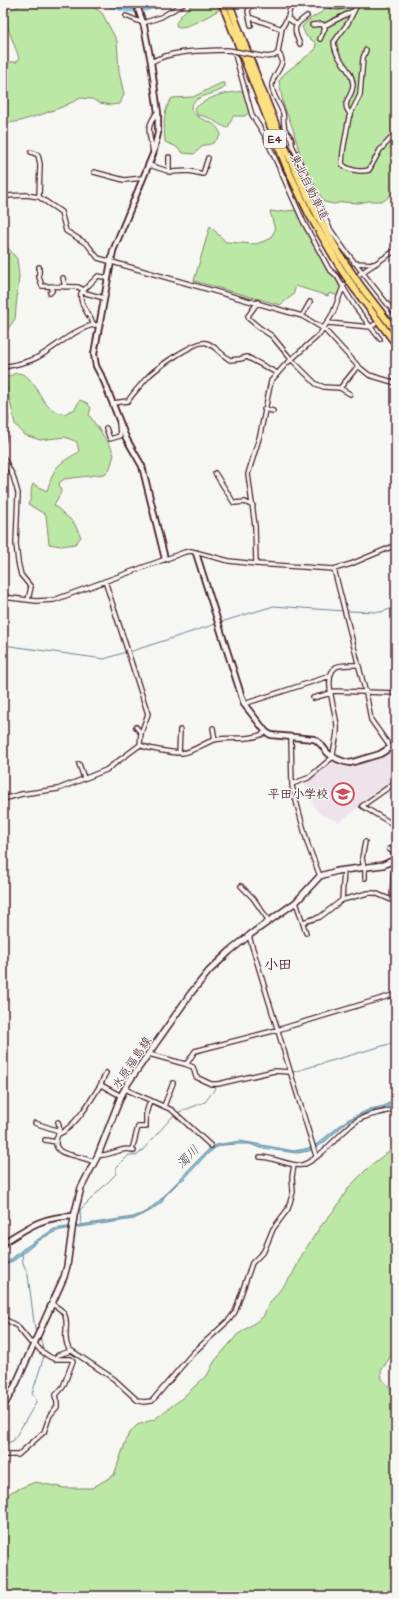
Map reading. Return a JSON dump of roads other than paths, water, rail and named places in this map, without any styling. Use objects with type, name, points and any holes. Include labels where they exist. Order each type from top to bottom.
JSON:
[{"type":"highway","name":"東北自動車道","points":[[222,3],[287,168],[309,214],[396,344]]},
{"type":"highway","name":"東北自動車道","points":[[229,3],[280,138],[292,165],[344,267]]},
{"type":"highway","name":"東北自動車道","points":[[357,287],[396,332]]},
{"type":"main road","points":[[320,876],[344,870],[383,865],[395,860]]},
{"type":"main road","name":"水原福島線","points":[[3,1407],[15,1386],[64,1277],[74,1216],[81,1188],[98,1155],[125,1089],[191,993],[210,971],[249,936],[296,902],[320,876]]},
{"type":"street","points":[[126,16],[143,23],[161,17],[185,3]]},
{"type":"street","points":[[251,25],[248,11],[252,3]]},
{"type":"street","points":[[291,3],[282,29],[278,53],[281,59],[281,67],[272,79],[272,86],[283,113],[285,127],[293,140],[292,145],[328,224],[360,274],[396,315]]},
{"type":"street","points":[[325,3],[336,8],[341,8],[349,3]]},
{"type":"street","points":[[350,115],[345,104],[351,94],[352,80],[337,54],[334,42],[348,22],[358,3]]},
{"type":"street","points":[[136,5],[143,23],[151,62],[158,111],[158,133],[154,153],[116,241],[104,298],[96,325],[94,358],[126,438],[142,466],[165,559]]},
{"type":"street","points":[[312,26],[322,24],[324,26],[353,11]]},
{"type":"street","points":[[300,44],[295,32],[296,24],[307,16]]},
{"type":"street","points":[[249,17],[282,29]]},
{"type":"street","points":[[287,18],[296,24]]},
{"type":"street","points":[[320,40],[325,28],[324,26]]},
{"type":"street","points":[[151,62],[165,56],[176,54],[227,50],[270,57],[278,53]]},
{"type":"street","points":[[366,50],[363,58],[360,95],[350,115],[345,136],[342,161],[346,168],[365,171],[369,170],[380,150],[396,133]]},
{"type":"street","points":[[234,51],[252,114],[264,134],[304,222],[329,269],[344,285],[356,308],[380,339]]},
{"type":"street","points":[[154,153],[148,130],[150,123],[158,111]]},
{"type":"street","points":[[31,152],[38,155],[40,164],[39,197]]},
{"type":"street","points":[[169,157],[170,172]]},
{"type":"street","points":[[149,165],[170,172],[189,171],[203,174],[208,158]]},
{"type":"street","points":[[94,172],[124,180],[143,178]]},
{"type":"street","points":[[6,196],[26,195],[39,197],[62,212],[66,231],[87,244],[98,258],[258,302],[302,316],[324,329],[358,366],[369,375],[378,379],[396,383]]},
{"type":"street","points":[[360,274],[396,250]]},
{"type":"street","points":[[354,263],[375,264]]},
{"type":"street","points":[[39,267],[39,278],[42,286],[78,287],[83,291],[104,298]]},
{"type":"street","points":[[96,325],[80,299],[83,291],[98,276],[108,278]]},
{"type":"street","points":[[63,278],[65,287]]},
{"type":"street","points":[[256,564],[255,526],[248,474],[260,435],[264,409],[271,381],[277,373],[314,341],[324,329],[344,285]]},
{"type":"street","points":[[50,294],[52,292],[52,286]]},
{"type":"street","points":[[258,302],[248,318],[269,333],[292,360],[316,384],[324,387],[340,388],[350,394]]},
{"type":"street","points":[[302,316],[310,302]]},
{"type":"street","points":[[386,316],[392,311]]},
{"type":"street","points":[[328,323],[371,327],[375,324]]},
{"type":"street","points":[[3,367],[36,359],[56,347],[82,328],[96,325]]},
{"type":"street","points":[[113,403],[128,401],[146,379],[163,364],[203,343],[208,343],[230,360],[247,357],[277,373]]},
{"type":"street","points":[[340,388],[358,366]]},
{"type":"street","points":[[3,396],[6,420],[3,442]]},
{"type":"street","points":[[264,409],[273,411]]},
{"type":"street","points":[[106,428],[110,439],[120,436],[119,421]]},
{"type":"street","points":[[3,457],[13,476],[18,493],[16,557],[21,575],[31,587],[28,600]]},
{"type":"street","points":[[215,473],[234,503],[245,502],[253,506]]},
{"type":"street","points":[[3,597],[44,602],[54,600],[184,552],[256,564],[334,568],[351,564],[396,545]]},
{"type":"street","points":[[196,553],[244,704],[266,732],[271,735],[314,739],[319,741],[326,752],[333,757],[345,762],[353,763],[391,748],[396,744]]},
{"type":"street","points":[[334,568],[371,720],[396,755]]},
{"type":"street","points":[[3,799],[22,794],[58,789],[106,770],[140,745],[141,733],[148,714],[147,709],[105,582]]},
{"type":"street","points":[[292,784],[308,778],[333,757],[337,728],[330,676],[333,670],[340,666],[358,665]]},
{"type":"street","points":[[244,704],[330,676]]},
{"type":"street","points":[[313,698],[331,692],[396,693]]},
{"type":"street","points":[[136,727],[141,733]]},
{"type":"street","points":[[213,728],[215,740]]},
{"type":"street","points":[[179,753],[180,730]]},
{"type":"street","points":[[140,745],[179,753],[190,751],[215,740],[257,736],[266,732]]},
{"type":"street","points":[[291,736],[292,784],[308,845],[320,876]]},
{"type":"street","points":[[79,764],[84,778]]},
{"type":"street","points":[[396,782],[362,806],[396,826]]},
{"type":"street","points":[[365,842],[362,858],[365,878]]},
{"type":"street","points":[[390,849],[396,854]]},
{"type":"street","points":[[303,922],[320,917],[342,900],[371,892],[394,901],[395,860]]},
{"type":"street","points":[[342,900],[344,870]]},
{"type":"street","points":[[241,886],[253,898],[270,921]]},
{"type":"street","points":[[296,902],[306,933]]},
{"type":"street","points":[[249,936],[316,1156]]},
{"type":"street","points":[[185,1064],[195,1051],[277,1030],[396,994]]},
{"type":"street","points":[[149,1054],[193,1067],[196,1077],[214,1084],[274,1072],[290,1072]]},
{"type":"street","points":[[35,1123],[59,1132],[65,1131],[86,1108],[101,1085],[106,1073]]},
{"type":"street","points":[[164,1106],[174,1082]]},
{"type":"street","points":[[101,1085],[121,1096]]},
{"type":"street","points":[[125,1089],[172,1110],[211,1146]]},
{"type":"street","points":[[98,1155],[112,1154],[124,1150],[133,1151],[138,1127],[146,1127],[146,1114],[150,1100]]},
{"type":"street","points":[[260,1157],[269,1157],[294,1165],[304,1164],[316,1156],[356,1121],[396,1108]]},
{"type":"street","points":[[58,1122],[59,1132],[56,1142],[58,1149],[64,1154],[94,1162]]},
{"type":"street","points":[[45,1140],[56,1142]]},
{"type":"street","points":[[51,1304],[59,1308],[64,1313],[67,1343],[71,1351],[114,1379],[138,1400],[149,1402],[156,1398],[193,1353],[229,1320],[235,1312],[252,1263],[264,1250],[273,1229],[286,1212],[289,1205],[293,1192],[292,1177],[294,1165]]},
{"type":"street","points":[[3,1243],[29,1226],[39,1222],[56,1217],[74,1216]]},
{"type":"street","points":[[3,1318],[17,1326],[30,1342],[40,1351],[55,1359],[71,1359],[73,1361],[63,1387],[55,1395],[57,1407],[50,1415],[45,1431],[18,1455],[3,1455]]},
{"type":"street","points":[[55,1359],[58,1355],[71,1351]]},
{"type":"water","name":"濁川","points":[[396,1098],[396,1101],[384,1109],[368,1112],[347,1122],[322,1144],[309,1151],[297,1153],[260,1148],[250,1144],[223,1145],[215,1148],[164,1197],[162,1202],[150,1211],[134,1219],[60,1230],[41,1239],[15,1260],[3,1266],[3,1264],[8,1262],[23,1249],[54,1229],[133,1217],[146,1212],[159,1201],[208,1150],[216,1145],[240,1141],[294,1151],[309,1148],[317,1144],[347,1120],[370,1109],[384,1106]]},
{"type":"waterway","points":[[105,3],[119,8],[133,10],[140,10],[161,3]]},
{"type":"waterway","points":[[221,622],[274,606],[343,611]]},
{"type":"waterway","points":[[346,611],[381,612],[396,607]]},
{"type":"waterway","points":[[129,652],[216,624]]},
{"type":"waterway","points":[[3,645],[104,659],[126,652]]},
{"type":"waterway","points":[[293,1072],[396,1042]]},
{"type":"waterway","points":[[257,1077],[274,1073],[286,1073]]},
{"type":"waterway","points":[[177,1113],[205,1102],[217,1086]]},
{"type":"waterway","points":[[81,1225],[80,1210],[116,1174],[116,1168],[129,1155],[136,1156],[140,1153],[174,1115]]},
{"type":"waterway","points":[[22,1253],[23,1263],[28,1275],[35,1330],[37,1332]]},
{"type":"waterway","points":[[40,1336],[44,1352]]},
{"type":"waterway","points":[[3,1444],[13,1441],[36,1403],[36,1399],[32,1394],[44,1356]]},
{"type":"place","name":"平田小学校","points":[[343,794]]},
{"type":"district","name":"小田","points":[[278,965]]}]
